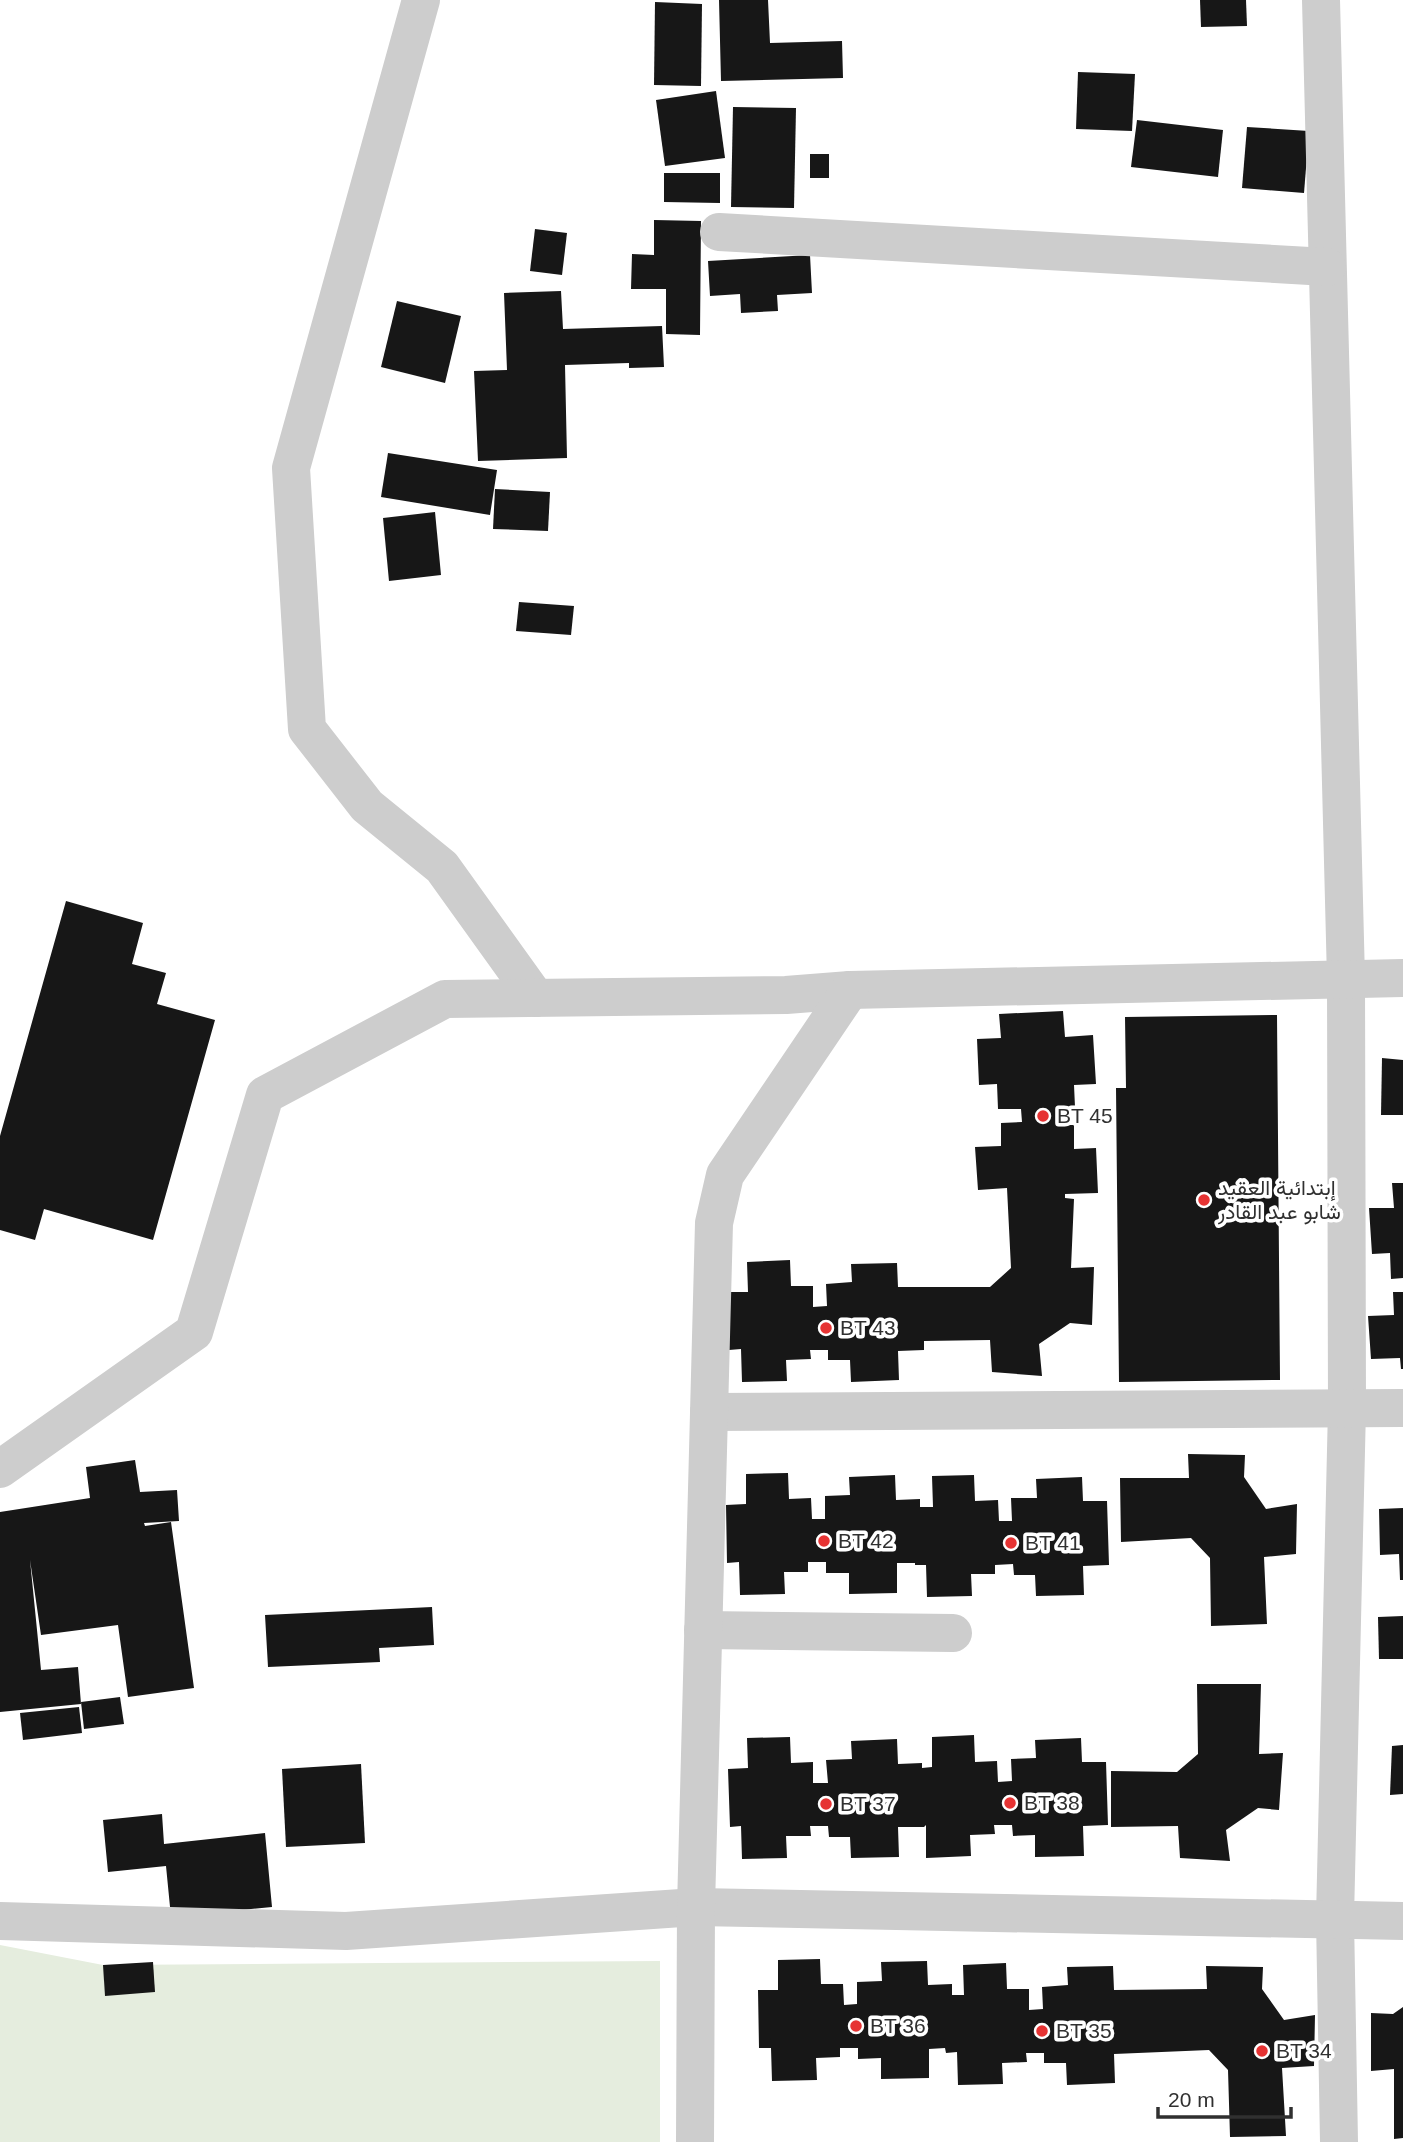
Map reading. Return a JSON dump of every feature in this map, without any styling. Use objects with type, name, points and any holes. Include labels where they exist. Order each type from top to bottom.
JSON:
[{"type":"street","points":[[421,0],[290,468],[307,729],[367,806],[442,867],[536,998]]},
{"type":"street","points":[[1321,0],[1346,979],[1348,1408],[1335,1918],[1339,2142]]},
{"type":"street","points":[[719,232],[1327,267]]},
{"type":"street","points":[[0,1469],[194,1332],[265,1095],[445,999],[786,995],[850,990],[1403,978]]},
{"type":"street","points":[[695,2142],[696,1907],[714,1223],[725,1175],[850,990]]},
{"type":"street","points":[[709,1412],[1403,1408]]},
{"type":"street","points":[[704,1630],[953,1633]]},
{"type":"street","points":[[0,1921],[346,1931],[696,1907],[1403,1921]]},
{"type":"green space","points":[[0,1945],[103,1965],[660,1961],[660,2142],[0,2142]]},
{"type":"building","points":[[719,0],[768,0],[770,43],[842,41],[843,78],[721,81]]},
{"type":"building","points":[[1200,0],[1246,0],[1247,26],[1201,27]]},
{"type":"building","points":[[655,2],[702,4],[701,86],[654,85]]},
{"type":"building","points":[[1078,72],[1135,74],[1132,131],[1076,129]]},
{"type":"building","points":[[716,91],[725,158],[665,166],[656,100]]},
{"type":"building","points":[[733,107],[796,108],[794,208],[731,207]]},
{"type":"building","points":[[1137,120],[1223,130],[1218,177],[1131,167]]},
{"type":"building","points":[[1247,127],[1309,131],[1304,193],[1242,188]]},
{"type":"building","points":[[810,154],[829,154],[829,178],[810,178]]},
{"type":"building","points":[[664,173],[720,173],[720,203],[664,202]]},
{"type":"building","points":[[654,220],[701,221],[700,335],[666,334],[666,289],[631,289],[632,254],[654,255]]},
{"type":"building","points":[[535,229],[567,233],[562,275],[530,271]]},
{"type":"building","points":[[810,255],[812,293],[777,295],[778,311],[741,313],[740,294],[710,296],[708,261]]},
{"type":"building","points":[[561,291],[563,329],[662,326],[664,367],[629,368],[629,363],[565,365],[567,458],[478,461],[474,371],[507,370],[504,293]]},
{"type":"building","points":[[397,301],[461,316],[445,383],[381,367]]},
{"type":"building","points":[[388,453],[497,470],[490,515],[381,497]]},
{"type":"building","points":[[495,489],[550,492],[548,531],[493,529]]},
{"type":"building","points":[[435,512],[441,575],[389,581],[383,518]]},
{"type":"building","points":[[519,602],[574,606],[571,635],[516,631]]},
{"type":"building","points":[[66,901],[143,923],[132,964],[166,973],[157,1004],[215,1020],[153,1240],[44,1209],[35,1240],[0,1230],[0,1136]]},
{"type":"building","points":[[1063,1011],[1065,1037],[1093,1035],[1096,1084],[1074,1085],[1075,1107],[1064,1107],[1065,1125],[1074,1125],[1074,1149],[1096,1148],[1098,1193],[1065,1194],[1065,1198],[1074,1199],[1071,1268],[1094,1267],[1092,1325],[1070,1323],[1039,1344],[1042,1376],[992,1372],[990,1340],[924,1341],[924,1350],[898,1351],[899,1380],[851,1382],[850,1360],[828,1360],[828,1350],[810,1350],[811,1359],[786,1360],[787,1381],[742,1382],[741,1349],[729,1350],[727,1292],[748,1292],[747,1262],[790,1260],[791,1286],[813,1286],[813,1307],[827,1306],[826,1284],[852,1282],[851,1264],[897,1263],[898,1287],[990,1287],[1011,1268],[1007,1188],[978,1190],[975,1147],[1001,1146],[1001,1123],[1022,1122],[1021,1109],[998,1109],[997,1084],[979,1085],[977,1039],[1001,1038],[999,1014]]},
{"type":"building","points":[[1277,1015],[1280,1380],[1119,1382],[1116,1088],[1126,1088],[1125,1017]]},
{"type":"building","points":[[1382,1058],[1403,1060],[1403,1115],[1381,1115]]},
{"type":"building","points":[[1392,1183],[1403,1183],[1403,1278],[1391,1279],[1390,1253],[1372,1254],[1369,1208],[1394,1208]]},
{"type":"building","points":[[1393,1292],[1403,1292],[1403,1369],[1400,1358],[1371,1359],[1368,1316],[1394,1315]]},
{"type":"building","points":[[1188,1454],[1245,1455],[1244,1477],[1266,1509],[1297,1504],[1296,1554],[1264,1557],[1267,1624],[1211,1626],[1210,1558],[1191,1538],[1121,1542],[1120,1478],[1189,1478]]},
{"type":"building","points":[[135,1460],[140,1492],[177,1490],[179,1521],[144,1523],[145,1526],[171,1522],[194,1688],[128,1697],[118,1625],[41,1635],[30,1560],[41,1670],[78,1667],[81,1704],[0,1712],[0,1512],[90,1498],[86,1467]]},
{"type":"building","points":[[788,1473],[789,1499],[811,1498],[812,1519],[825,1519],[825,1496],[850,1495],[849,1477],[895,1475],[896,1500],[920,1499],[920,1507],[933,1507],[932,1476],[974,1475],[975,1501],[998,1500],[999,1521],[1012,1521],[1011,1498],[1037,1498],[1036,1479],[1082,1477],[1083,1501],[1107,1501],[1109,1565],[1083,1566],[1084,1595],[1036,1596],[1035,1575],[1014,1575],[1013,1564],[995,1565],[995,1574],[971,1574],[972,1596],[927,1597],[926,1565],[915,1563],[897,1563],[897,1593],[849,1594],[849,1573],[826,1573],[826,1562],[808,1562],[808,1572],[784,1572],[785,1594],[740,1595],[739,1562],[727,1563],[726,1505],[746,1504],[746,1474]]},
{"type":"building","points":[[1403,1508],[1403,1580],[1400,1580],[1399,1554],[1380,1555],[1379,1509]]},
{"type":"building","points":[[432,1607],[434,1645],[379,1648],[380,1662],[268,1667],[265,1615]]},
{"type":"building","points":[[1403,1616],[1403,1659],[1379,1659],[1378,1617]]},
{"type":"building","points":[[1197,1684],[1261,1684],[1259,1754],[1283,1753],[1279,1810],[1258,1808],[1226,1830],[1230,1861],[1180,1858],[1178,1826],[1111,1827],[1111,1771],[1177,1772],[1198,1754]]},
{"type":"building","points":[[120,1697],[124,1724],[84,1729],[81,1702]]},
{"type":"building","points":[[79,1707],[82,1733],[23,1740],[20,1713]]},
{"type":"building","points":[[974,1735],[975,1762],[997,1761],[998,1782],[1012,1781],[1011,1759],[1036,1758],[1035,1740],[1081,1738],[1082,1762],[1106,1762],[1108,1825],[1083,1826],[1084,1856],[1035,1857],[1035,1835],[1013,1836],[1012,1825],[994,1825],[995,1834],[970,1835],[971,1856],[926,1858],[926,1825],[898,1827],[899,1857],[851,1858],[850,1837],[829,1837],[828,1826],[810,1826],[811,1836],[786,1836],[787,1858],[742,1859],[741,1826],[730,1827],[728,1769],[748,1768],[747,1738],[790,1737],[791,1763],[813,1762],[813,1783],[828,1783],[826,1760],[852,1759],[851,1741],[897,1739],[898,1764],[922,1763],[922,1768],[932,1767],[932,1737]]},
{"type":"building","points":[[1403,1745],[1403,1794],[1390,1795],[1392,1746]]},
{"type":"building","points":[[361,1764],[365,1843],[286,1847],[282,1769]]},
{"type":"building","points":[[162,1814],[164,1844],[265,1833],[272,1907],[171,1917],[166,1866],[108,1872],[103,1820]]},
{"type":"building","points":[[820,1959],[821,1984],[843,1984],[844,2005],[857,2004],[857,1982],[882,1981],[881,1962],[927,1961],[928,1985],[952,1984],[952,1995],[964,1995],[963,1965],[1006,1963],[1007,1989],[1029,1989],[1029,2010],[1043,2009],[1042,1987],[1068,1985],[1067,1967],[1113,1966],[1114,1990],[1207,1989],[1206,1966],[1263,1967],[1262,1989],[1284,2020],[1315,2015],[1314,2066],[1282,2068],[1286,2136],[1230,2137],[1228,2070],[1209,2050],[1114,2054],[1115,2083],[1067,2085],[1066,2063],[1044,2063],[1044,2053],[1026,2053],[1027,2062],[1002,2063],[1003,2084],[958,2085],[957,2052],[946,2053],[945,2048],[929,2049],[929,2078],[881,2079],[881,2058],[858,2059],[858,2048],[840,2048],[840,2057],[816,2058],[817,2080],[772,2081],[771,2048],[759,2048],[758,1990],[778,1990],[778,1960]]},
{"type":"building","points":[[153,1962],[155,1992],[105,1996],[103,1965]]},
{"type":"building","points":[[1403,2007],[1403,2138],[1394,2139],[1394,2069],[1371,2071],[1371,2013],[1393,2014]]},
{"type":"place","name":"BT 45","points":[[1043,1116]]},
{"type":"place","name":"إبتدائية العقيد شابو عبد القادر","points":[[1204,1200]]},
{"type":"place","name":"BT 43","points":[[826,1328]]},
{"type":"place","name":"BT 42","points":[[824,1541]]},
{"type":"place","name":"BT 41","points":[[1011,1543]]},
{"type":"place","name":"BT 38","points":[[1010,1803]]},
{"type":"place","name":"BT 37","points":[[826,1804]]},
{"type":"place","name":"BT 36","points":[[856,2026]]},
{"type":"place","name":"BT 35","points":[[1042,2031]]},
{"type":"place","name":"BT 34","points":[[1262,2051]]}]
